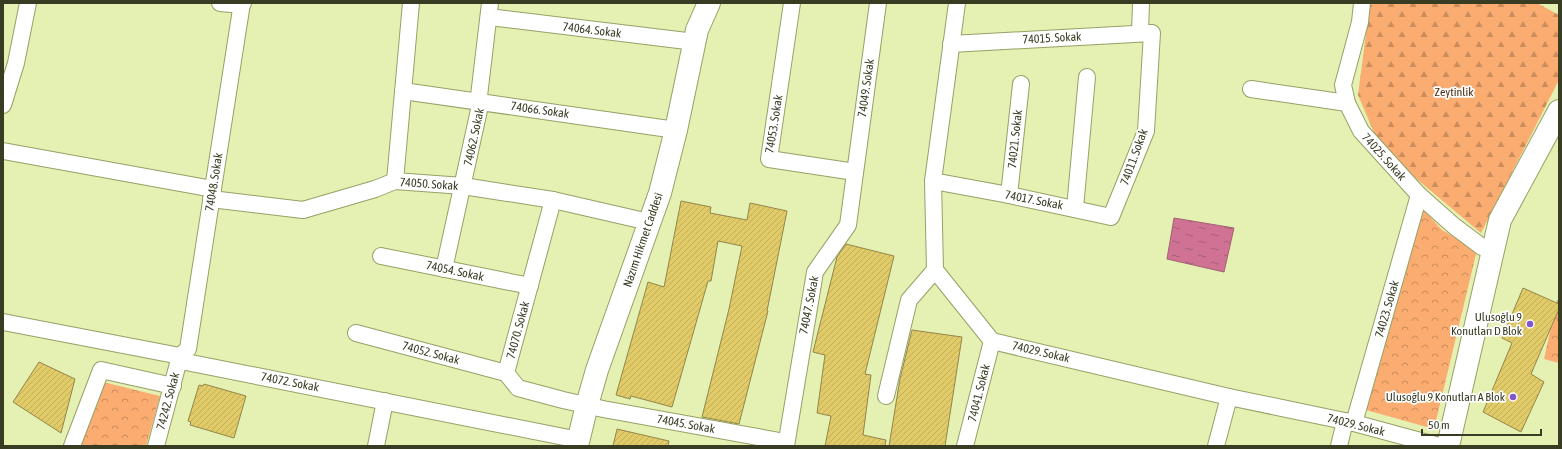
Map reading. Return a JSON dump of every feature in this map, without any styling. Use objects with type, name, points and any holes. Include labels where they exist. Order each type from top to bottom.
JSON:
[{"type":"main road","name":"Nazım Hikmet Caddesi","points":[[696,36],[697,3]]},
{"type":"main road","name":"Nazım Hikmet Caddesi","points":[[578,443],[597,370],[660,193],[676,130],[696,36],[709,3]]},
{"type":"main road","points":[[1448,446],[1500,220],[1559,111]]},
{"type":"street","points":[[3,105],[16,63],[28,3]]},
{"type":"street","points":[[220,3],[242,4]]},
{"type":"street","points":[[396,181],[411,3]]},
{"type":"street","name":"74053. Sokak","points":[[792,3],[769,159],[855,172]]},
{"type":"street","name":"74049. Sokak","points":[[855,172],[878,3]]},
{"type":"street","points":[[957,3],[933,181],[935,270],[992,340]]},
{"type":"street","name":"74011. Sokak","points":[[1075,208],[1111,217],[1146,131],[1146,33],[1141,3]]},
{"type":"street","name":"74025. Sokak","points":[[1362,3],[1360,22],[1343,85],[1347,103],[1361,131],[1419,195],[1482,247],[1493,251]]},
{"type":"street","name":"74048. Sokak","points":[[180,356],[188,348],[242,4]]},
{"type":"street","name":"74064. Sokak","points":[[489,10],[696,36]]},
{"type":"street","name":"74062. Sokak","points":[[444,269],[464,186],[481,101],[479,96],[489,10]]},
{"type":"street","name":"74015. Sokak","points":[[951,44],[1146,33]]},
{"type":"street","name":"74017. Sokak","points":[[933,181],[1075,208],[1087,77]]},
{"type":"street","name":"74021. Sokak","points":[[1009,195],[1021,84]]},
{"type":"street","points":[[1251,89],[1347,103]]},
{"type":"street","name":"74066. Sokak","points":[[403,91],[676,130]]},
{"type":"street","name":"74050. Sokak","points":[[3,151],[212,194],[304,210],[375,189],[396,181],[464,186],[553,200],[649,222]]},
{"type":"street","name":"74047. Sokak","points":[[786,444],[815,272],[848,225],[855,172]]},
{"type":"street","name":"74023. Sokak","points":[[1339,446],[1350,422],[1419,195]]},
{"type":"street","name":"74070. Sokak","points":[[553,200],[506,373],[518,388],[587,405]]},
{"type":"street","name":"74054. Sokak","points":[[381,256],[530,286]]},
{"type":"street","points":[[886,396],[909,300],[935,270]]},
{"type":"street","name":"74072. Sokak","points":[[3,322],[180,356],[186,362],[384,401],[578,443]]},
{"type":"street","name":"74052. Sokak","points":[[356,333],[506,373]]},
{"type":"street","name":"74029. Sokak","points":[[992,340],[1229,397],[1350,422],[1439,446]]},
{"type":"street","name":"74041. Sokak","points":[[965,446],[992,340]]},
{"type":"street","name":"74242. Sokak","points":[[156,446],[180,356]]},
{"type":"street","points":[[72,446],[101,370],[173,386]]},
{"type":"street","points":[[1216,446],[1229,397]]},
{"type":"street","points":[[376,446],[384,401]]},
{"type":"street","name":"74045. Sokak","points":[[587,405],[786,444]]},
{"type":"green space","name":"Zeytinlik","points":[[1370,3],[1537,3],[1559,15],[1559,80],[1481,233],[1381,149],[1358,95]]},
{"type":"green space","points":[[1422,208],[1442,230],[1477,250],[1434,429],[1366,410]]},
{"type":"green space","points":[[1557,300],[1559,300],[1559,363],[1544,359]]},
{"type":"green space","points":[[103,382],[160,396],[146,446],[80,446]]},
{"type":"water","points":[[1174,218],[1234,228],[1224,272],[1167,259]]},
{"type":"building","points":[[681,201],[711,207],[710,213],[747,220],[750,203],[787,211],[768,311],[739,424],[702,417],[729,309],[742,246],[718,241],[711,281],[708,281],[672,407],[631,396],[630,399],[616,395],[648,282],[664,287]]},
{"type":"building","points":[[846,244],[894,256],[865,374],[871,375],[863,435],[886,440],[885,446],[825,446],[831,416],[817,413],[825,355],[813,352],[837,257]]},
{"type":"building","points":[[1523,288],[1559,304],[1559,309],[1531,374],[1544,382],[1521,432],[1483,412],[1512,343],[1502,338]]},
{"type":"building","points":[[912,330],[962,337],[945,446],[889,446],[900,379]]},
{"type":"building","points":[[39,362],[75,379],[61,433],[13,402]]},
{"type":"building","points":[[204,384],[246,396],[234,438],[190,425],[191,422],[188,421],[199,385],[203,386]]},
{"type":"building","points":[[617,429],[669,441],[668,446],[613,446]]},
{"type":"place","name":"Ulusoğlu 9 Konutları D Blok","points":[[1530,324]]},
{"type":"place","name":"Ulusoğlu 9 Konutları A Blok","points":[[1513,397]]}]
